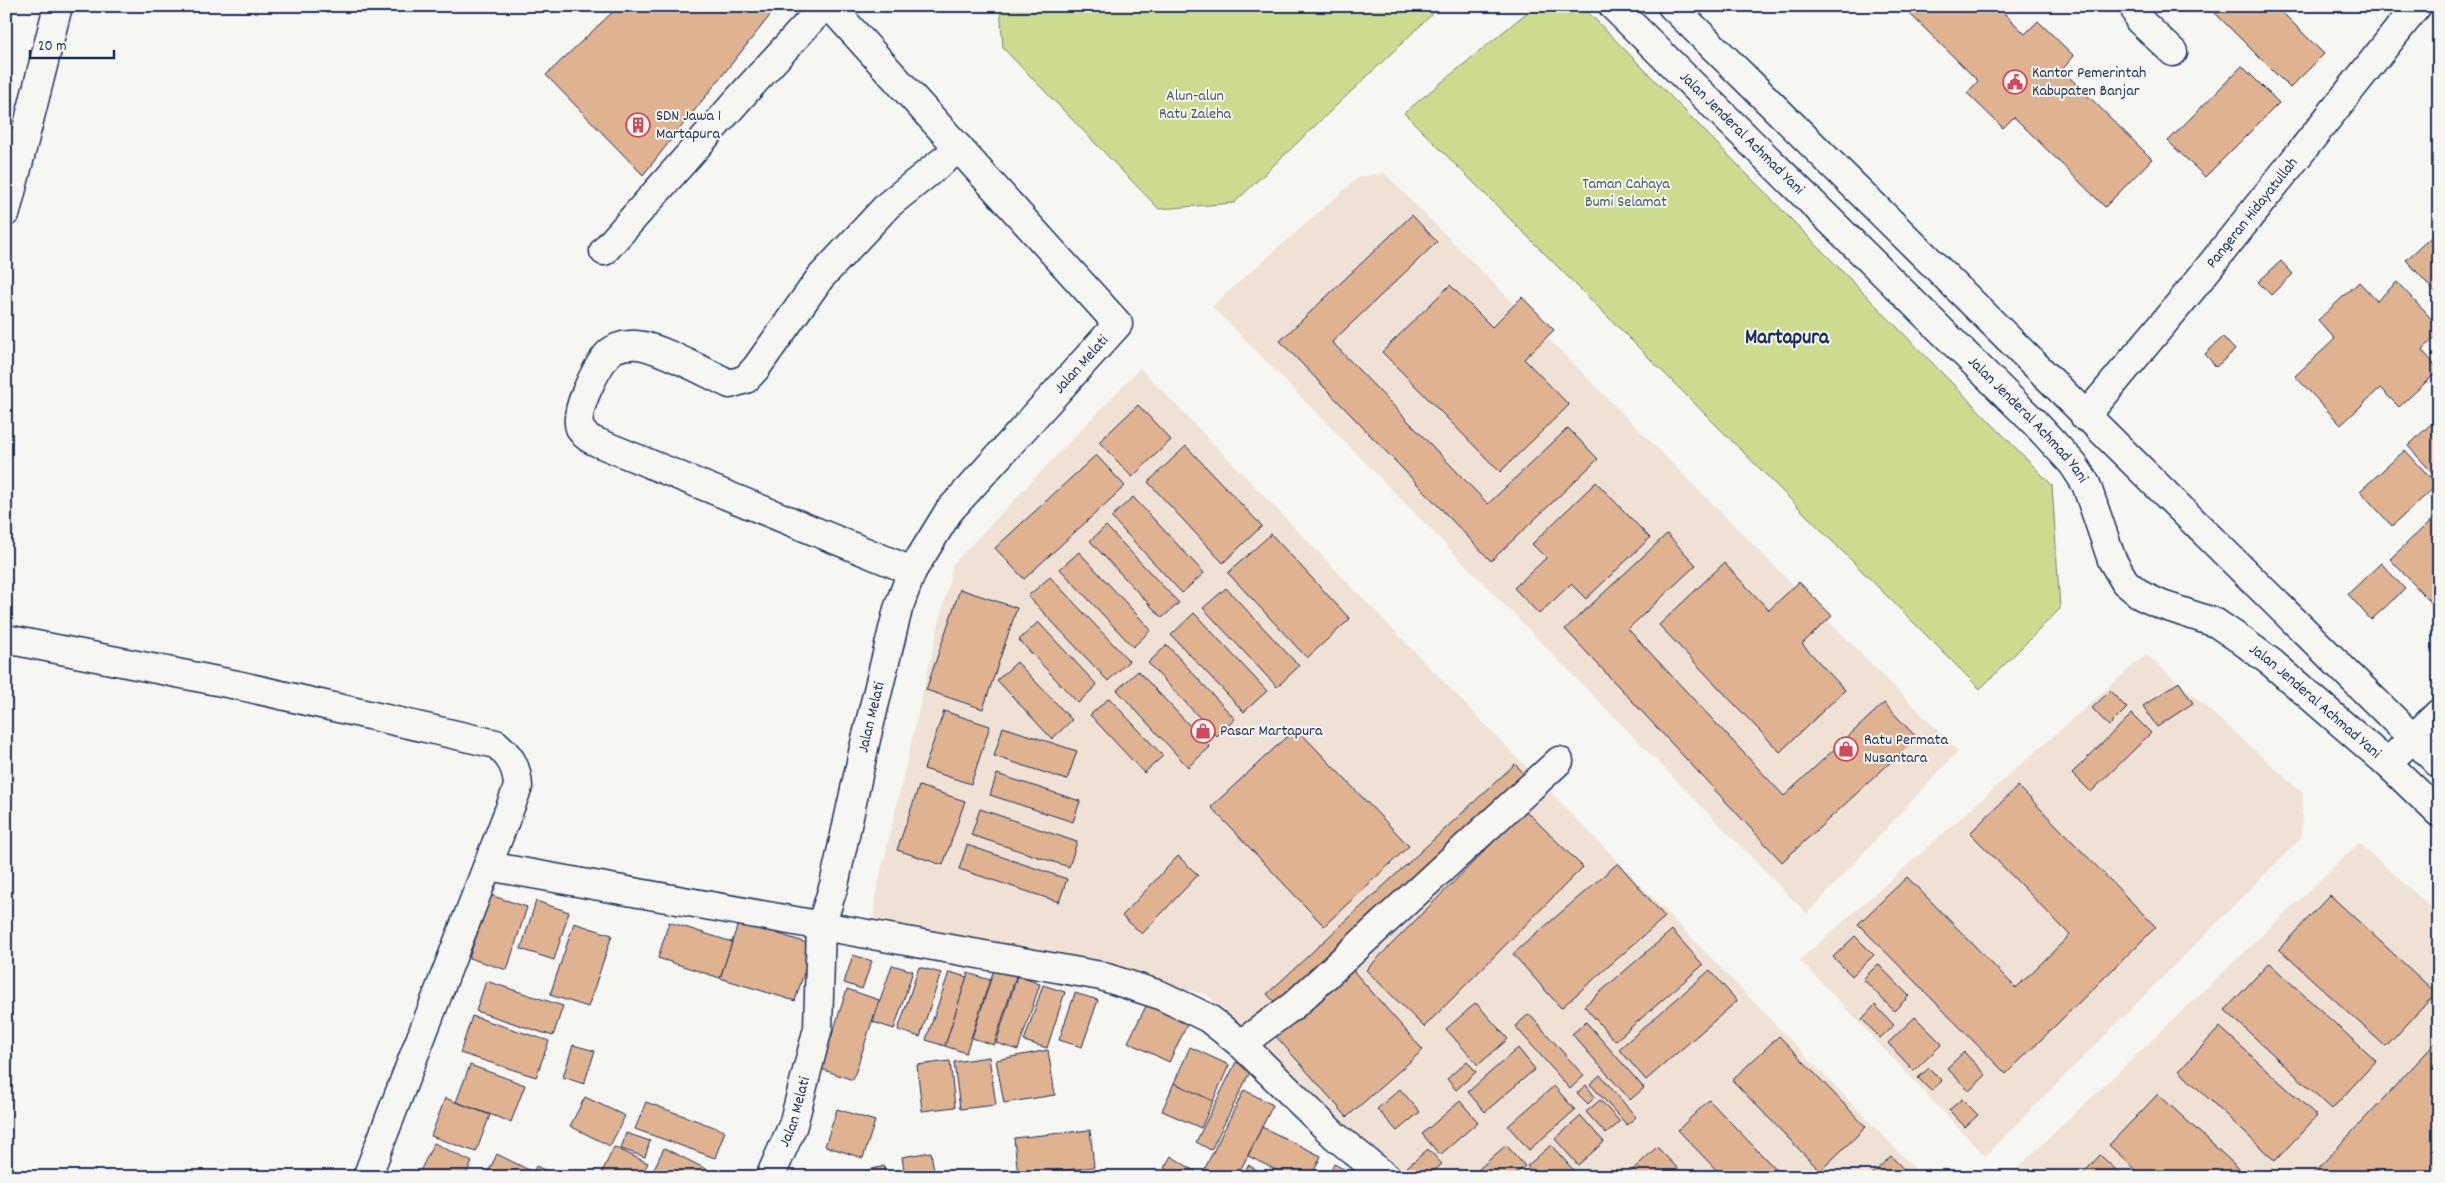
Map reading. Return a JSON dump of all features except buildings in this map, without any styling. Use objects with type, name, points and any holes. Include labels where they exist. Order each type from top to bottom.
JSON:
[{"type":"main road","points":[[6,212],[58,6]]},
{"type":"main road","points":[[604,251],[744,92],[824,6]]},
{"type":"main road","points":[[830,6],[959,148],[888,205],[820,278],[776,342],[746,379],[730,384],[650,348],[634,344],[620,346],[608,354],[579,411],[580,429],[594,441],[912,571]]},
{"type":"main road","name":"Jalan Jenderal Achmad Yani","points":[[1613,6],[2036,423],[2073,464],[2086,484],[2112,560],[2125,582],[2142,596],[2162,605],[2216,623],[2272,663],[2387,763],[2439,813]]},
{"type":"main road","points":[[1672,6],[2439,764]]},
{"type":"main road","points":[[2134,6],[2139,20],[2173,52]]},
{"type":"main road","name":"Pangeran Hidayatullah","points":[[2086,417],[2191,290],[2417,6]]},
{"type":"main road","name":"Jalan Melati","points":[[770,1177],[793,1125],[818,1028],[821,926],[834,885],[866,739],[898,609],[912,571],[949,511],[1118,324],[959,148]]},
{"type":"main road","points":[[6,639],[237,685],[496,744],[510,756],[517,770],[518,787],[367,1177]]},
{"type":"main road","points":[[2387,763],[2439,713]]},
{"type":"main road","points":[[1241,1044],[1294,1005],[1559,761]]},
{"type":"main road","points":[[488,866],[1101,976],[1160,994],[1208,1018],[1241,1044],[1335,1136],[1386,1177]]},
{"type":"shaded area","points":[[1384,173],[1958,751],[1807,914],[1212,306],[1359,177]]},
{"type":"shaded area","name":"Pasar Martapura","points":[[1140,368],[1923,1177],[1400,1177],[1206,994],[874,926],[875,897],[953,564]]},
{"type":"shaded area","points":[[2146,654],[2303,793],[2301,838],[1985,1156],[1800,960]]},
{"type":"shaded area","points":[[2359,843],[2439,914],[2439,1177],[2008,1177]]},
{"type":"green space","name":"Alun-alun Ratu Zaleha","points":[[1000,6],[1441,6],[1234,203],[1159,209],[1003,48]]},
{"type":"green space","name":"Taman Cahaya Bumi Selamat","points":[[1535,6],[1582,6],[2052,485],[2060,609],[1980,689],[1404,113]]},
{"type":"place","name":"Kantor Pemerintah Kabupaten Banjar","points":[[2015,82]]},
{"type":"place","name":"SDN Jawa 1 Martapura","points":[[638,125]]},
{"type":"place","name":"Pasar Martapura","points":[[1203,731]]},
{"type":"place","name":"Ratu Permata Nusantara","points":[[1846,749]]},
{"type":"district","name":"Martapura","points":[[1787,339]]}]
